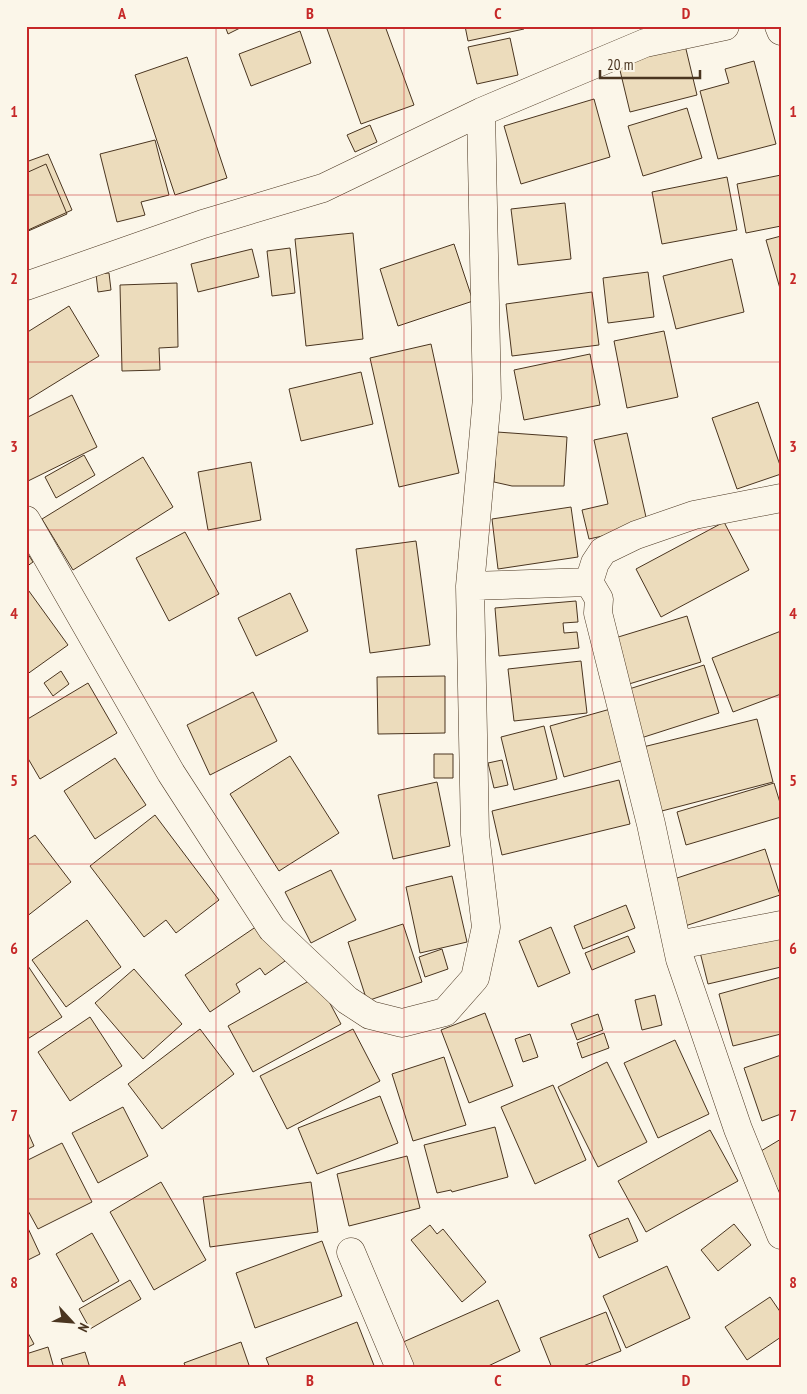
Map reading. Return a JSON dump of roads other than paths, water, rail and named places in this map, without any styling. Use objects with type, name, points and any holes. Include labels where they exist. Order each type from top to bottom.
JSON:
[{"type":"street","points":[[26,286],[202,224],[323,188],[481,112],[645,43],[724,26]]},
{"type":"street","points":[[779,26],[781,31]]},
{"type":"street","points":[[26,520],[171,773],[272,929],[347,1000],[370,1015],[402,1024],[446,1012],[475,978],[486,927],[475,834],[470,586],[487,398],[481,112]]},
{"type":"street","points":[[781,498],[694,515],[636,535],[603,551],[595,563],[589,582],[599,599],[598,613],[651,824],[680,959],[738,1129],[781,1235]]},
{"type":"street","points":[[470,586],[589,582]]},
{"type":"street","points":[[678,945],[781,925]]},
{"type":"street","points":[[351,1252],[400,1368]]}]
